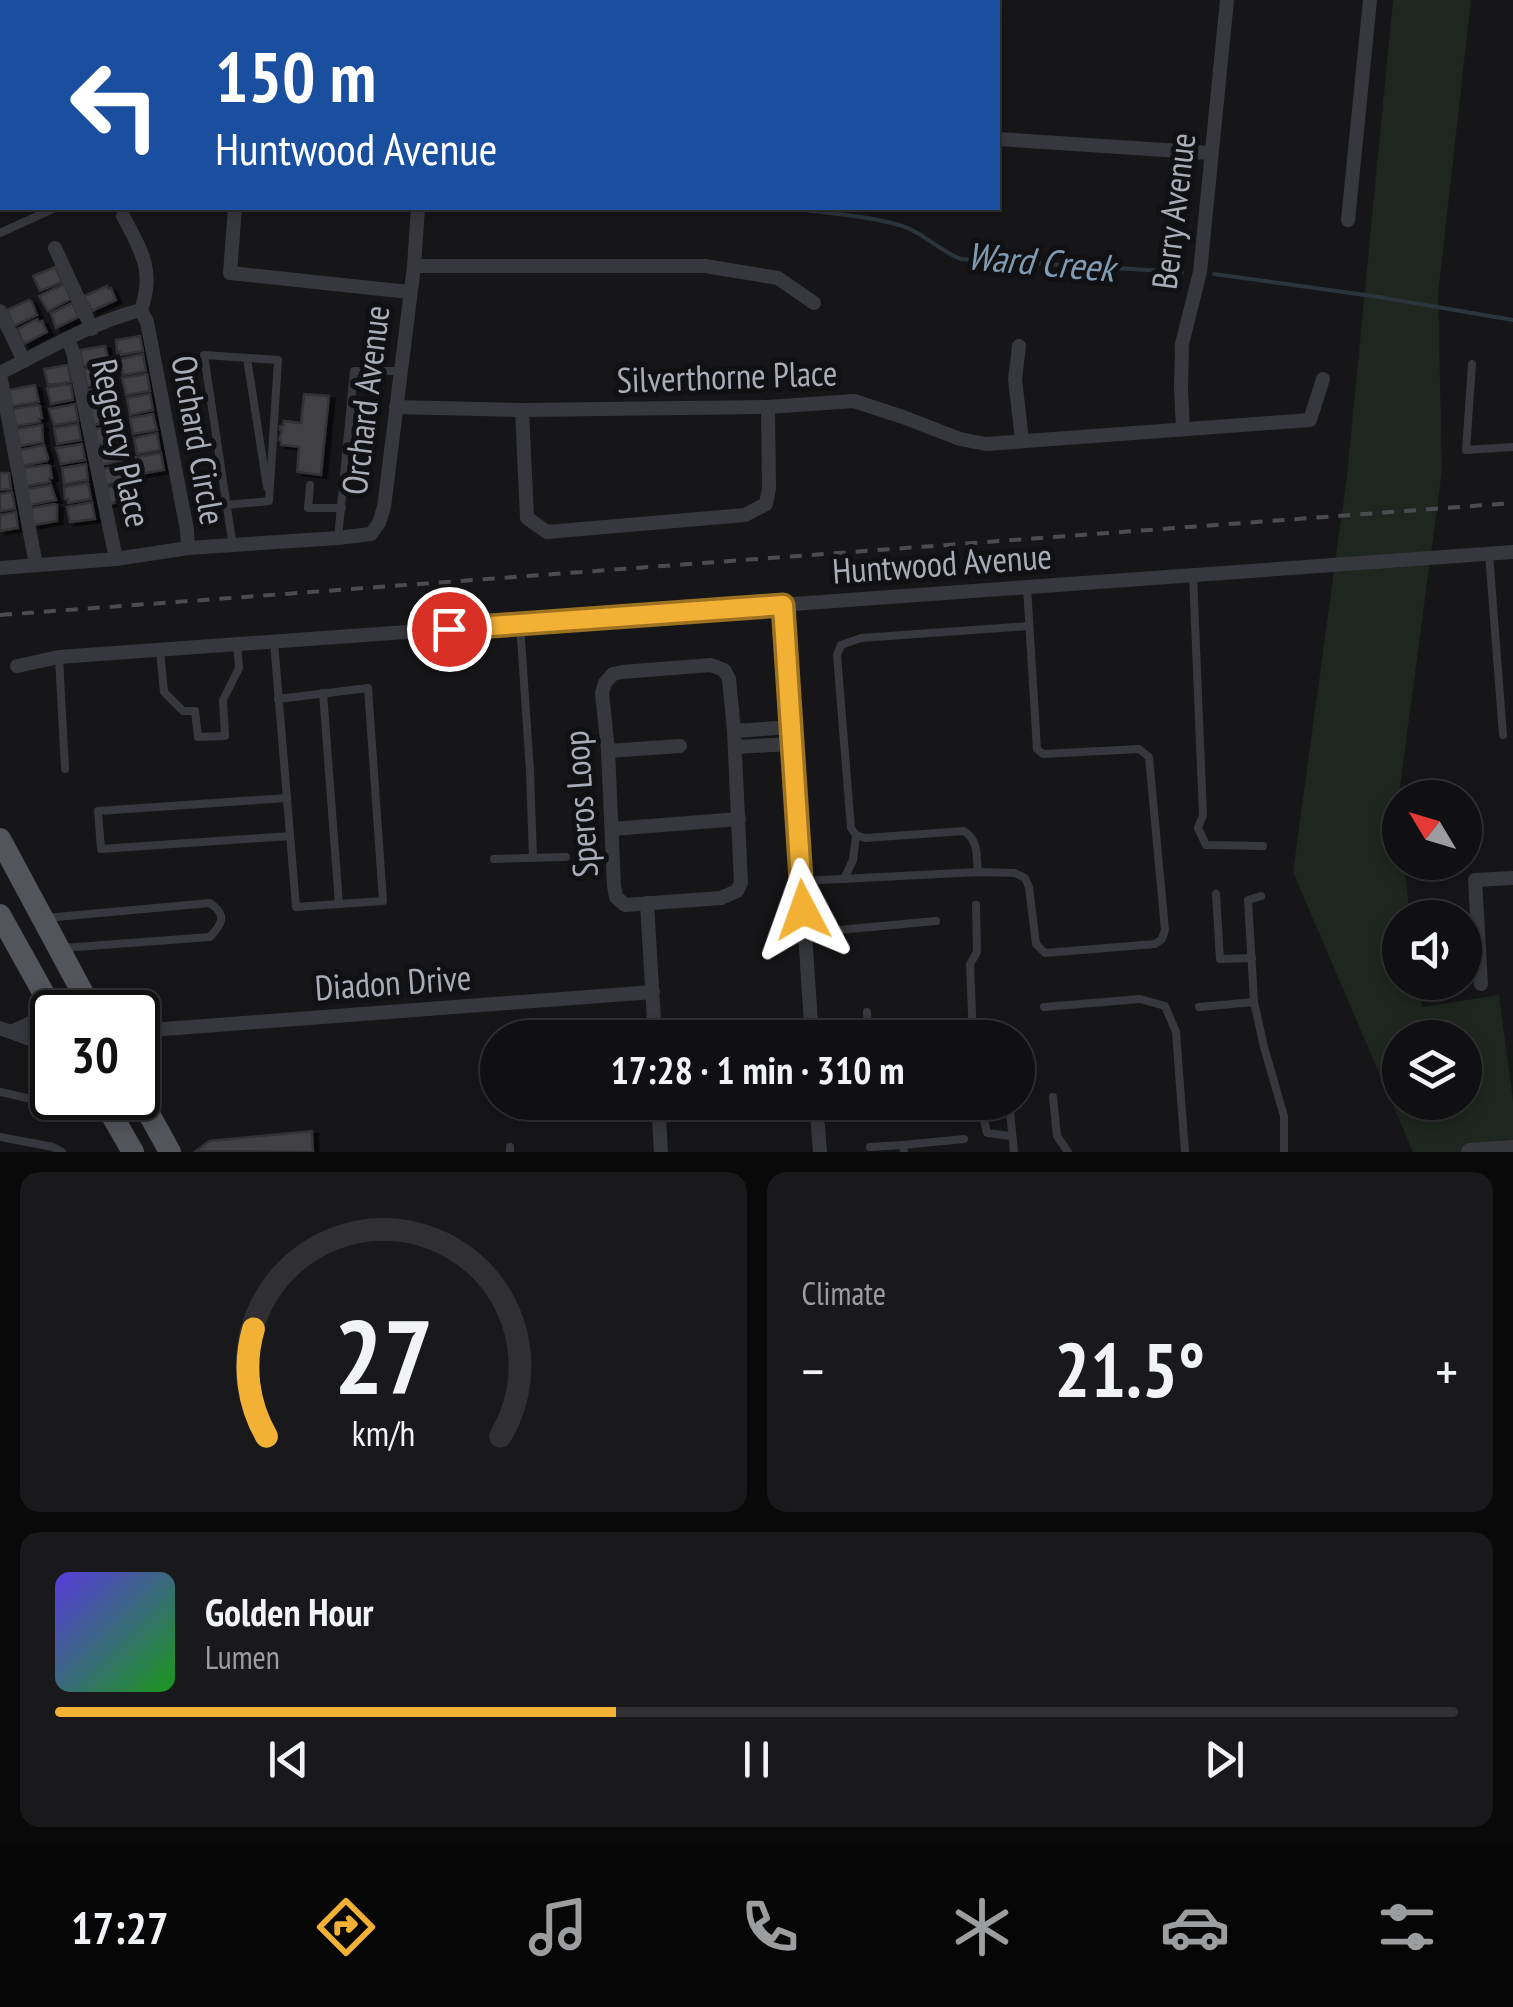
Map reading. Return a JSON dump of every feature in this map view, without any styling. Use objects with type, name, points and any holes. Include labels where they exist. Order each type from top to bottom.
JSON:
[{"type":"main road","points":[[0,838],[81,990]]},
{"type":"main road","points":[[0,915],[42,990]]},
{"type":"main road","points":[[114,1120],[132,1152]]},
{"type":"main road","points":[[152,1120],[170,1152]]},
{"type":"street","name":"Berry Avenue","points":[[1184,428],[1182,344],[1200,272],[1228,0]]},
{"type":"street","points":[[1348,220],[1370,0]]},
{"type":"street","points":[[1000,139],[1210,154]]},
{"type":"street","points":[[235,210],[230,273],[409,292]]},
{"type":"street","name":"Orchard Avenue","points":[[188,548],[371,534],[379,523],[414,266],[418,210]]},
{"type":"street","points":[[36,565],[0,374],[141,310],[146,297],[147,267],[123,216]]},
{"type":"street","points":[[55,248],[92,329]]},
{"type":"street","points":[[414,266],[704,266],[778,278],[814,303]]},
{"type":"street","name":"Orchard Circle","points":[[0,568],[116,559],[188,548],[147,322],[141,310]]},
{"type":"street","points":[[0,312],[24,362]]},
{"type":"street","name":"Regency Place","points":[[68,340],[116,559]]},
{"type":"street","points":[[1019,346],[1015,379],[1022,440]]},
{"type":"street","name":"Silverthorne Place","points":[[396,406],[522,410],[768,408],[854,402],[960,439],[986,444],[1310,420],[1323,379]]},
{"type":"street","points":[[522,410],[526,518],[547,532],[745,515],[766,504],[768,408]]},
{"type":"street","name":"Huntwood Avenue","points":[[18,666],[59,657],[1513,552]]},
{"type":"street","points":[[783,605],[811,1020]]},
{"type":"street","name":"Speros Loop","points":[[712,666],[724,670],[729,679],[739,818],[742,883],[737,891],[721,898],[625,905],[616,897],[608,751],[602,693],[613,674],[712,666]]},
{"type":"street","points":[[734,739],[791,727]]},
{"type":"street","points":[[734,739],[792,744]]},
{"type":"street","points":[[608,751],[680,746]]},
{"type":"street","points":[[612,828],[739,818]]},
{"type":"street","points":[[1474,900],[1474,880],[1513,878]]},
{"type":"street","points":[[647,903],[654,1020]]},
{"type":"street","name":"Diadon Drive","points":[[160,1029],[652,992]]},
{"type":"street","points":[[5,1030],[30,1021]]},
{"type":"street","points":[[5,1030],[30,1039]]},
{"type":"street","points":[[659,1120],[660,1152]]},
{"type":"street","points":[[817,1120],[820,1152]]},
{"type":"street","points":[[1470,1152],[1513,1149]]},
{"type":"lane","points":[[0,232],[50,210]]},
{"type":"lane","points":[[232,546],[204,355],[278,360],[269,501]]},
{"type":"lane","points":[[247,358],[269,501]]},
{"type":"lane","points":[[1472,364],[1466,450],[1513,447]]},
{"type":"lane","points":[[338,538],[354,371],[400,371]]},
{"type":"lane","points":[[310,485],[308,508],[342,508]]},
{"type":"lane","points":[[226,505],[269,501]]},
{"type":"lane","points":[[1488,554],[1503,736]]},
{"type":"lane","points":[[1193,576],[1203,816],[1198,828],[1206,846],[1262,846]]},
{"type":"lane","points":[[802,882],[1015,873],[1026,878],[1030,887],[1036,944],[1045,953],[1155,944],[1164,936],[1149,758],[1139,750],[1043,754],[1037,750],[1027,587]]},
{"type":"lane","points":[[520,624],[533,858]]},
{"type":"lane","points":[[978,872],[976,844],[964,831],[865,838],[851,828],[837,655],[840,644],[862,638],[1029,626]]},
{"type":"lane","points":[[274,642],[278,698],[286,798],[296,907],[384,901],[368,688],[278,698]]},
{"type":"lane","points":[[160,650],[164,692],[183,711],[195,711],[198,737],[225,736],[224,700],[238,668],[237,644]]},
{"type":"lane","points":[[59,657],[65,769]]},
{"type":"lane","points":[[323,694],[340,904]]},
{"type":"lane","points":[[286,798],[98,812],[100,849],[290,836]]},
{"type":"lane","points":[[844,879],[853,860],[856,835]]},
{"type":"lane","points":[[494,860],[566,857]]},
{"type":"lane","points":[[1216,894],[1220,959],[1252,958]]},
{"type":"lane","points":[[1261,896],[1248,900],[1254,1002],[1284,1116],[1284,1152]]},
{"type":"lane","points":[[43,918],[210,903],[220,910],[222,917],[219,928],[210,937],[59,948]]},
{"type":"lane","points":[[971,1020],[970,964],[978,952],[976,905]]},
{"type":"lane","points":[[805,933],[936,921]]},
{"type":"lane","points":[[1044,1007],[1140,999],[1165,1006],[1176,1032],[1186,1152]]},
{"type":"lane","points":[[1199,1007],[1254,1002]]},
{"type":"lane","points":[[867,1012],[867,1020]]},
{"type":"lane","points":[[0,1092],[30,1096]]},
{"type":"lane","points":[[1053,1096],[1057,1136],[1068,1152]]},
{"type":"lane","points":[[984,1120],[987,1133],[1012,1136]]},
{"type":"lane","points":[[1011,1120],[1014,1152]]},
{"type":"lane","points":[[0,1137],[62,1152]]},
{"type":"lane","points":[[870,1147],[903,1148],[964,1139]]},
{"type":"shaded area","points":[[1393,0],[1471,0],[1438,295],[1442,471],[1401,780],[1382,780],[1382,880],[1406,880],[1408,900],[1382,900],[1382,1000],[1421,1000],[1422,1007],[1499,995],[1513,1101],[1513,1152],[1413,1152],[1399,1120],[1482,1120],[1482,1020],[1382,1020],[1382,1080],[1293,872],[1347,476]]},
{"type":"building","points":[[55,267],[62,282],[40,291],[33,276]]},
{"type":"building","points":[[64,284],[71,299],[48,311],[39,296]]},
{"type":"building","points":[[107,286],[116,300],[92,311],[84,296]]},
{"type":"building","points":[[29,300],[37,315],[14,326],[7,310]]},
{"type":"building","points":[[72,303],[79,317],[56,328],[51,313]]},
{"type":"building","points":[[37,319],[47,332],[24,344],[17,329]]},
{"type":"building","points":[[140,336],[143,351],[117,353],[116,340]]},
{"type":"building","points":[[105,346],[109,362],[83,366],[80,350]]},
{"type":"building","points":[[143,354],[146,371],[123,375],[123,371],[119,372],[117,361]]},
{"type":"building","points":[[68,365],[71,382],[48,385],[44,369]]},
{"type":"building","points":[[108,365],[110,383],[87,386],[84,369]]},
{"type":"building","points":[[147,374],[150,391],[126,395],[122,378]]},
{"type":"building","points":[[35,385],[39,402],[12,406],[9,390]]},
{"type":"building","points":[[71,385],[73,400],[51,404],[47,388]]},
{"type":"building","points":[[112,385],[113,402],[90,405],[87,390]]},
{"type":"building","points":[[150,394],[153,410],[130,415],[127,398]]},
{"type":"building","points":[[304,394],[329,396],[321,475],[297,472],[299,447],[281,445],[279,440],[284,421],[301,423]]},
{"type":"building","points":[[75,404],[78,421],[54,425],[49,409]]},
{"type":"building","points":[[37,405],[40,422],[16,426],[13,409]]},
{"type":"building","points":[[116,405],[120,421],[93,425],[90,409]]},
{"type":"building","points":[[153,414],[157,430],[133,434],[130,418]]},
{"type":"building","points":[[78,424],[81,440],[57,444],[54,428]]},
{"type":"building","points":[[42,425],[43,442],[20,446],[16,429]]},
{"type":"building","points":[[118,425],[123,438],[120,441],[97,445],[95,429]]},
{"type":"building","points":[[157,433],[160,450],[137,454],[134,438]]},
{"type":"building","points":[[82,444],[85,460],[61,464],[56,448]]},
{"type":"building","points":[[122,444],[124,461],[101,465],[97,449]]},
{"type":"building","points":[[44,445],[47,461],[22,466],[20,450]]},
{"type":"building","points":[[161,453],[164,470],[140,474],[136,457]]},
{"type":"building","points":[[86,464],[88,480],[64,484],[62,468]]},
{"type":"building","points":[[47,465],[50,482],[26,486],[24,468]]},
{"type":"building","points":[[127,465],[128,481],[104,485],[101,469]]},
{"type":"building","points":[[0,473],[9,473],[11,489],[0,490]]},
{"type":"building","points":[[88,483],[91,499],[68,503],[64,487]]},
{"type":"building","points":[[129,484],[130,500],[107,504],[104,488]]},
{"type":"building","points":[[51,485],[56,500],[30,505],[27,489]]},
{"type":"building","points":[[12,492],[15,509],[0,511],[0,494]]},
{"type":"building","points":[[92,502],[95,519],[70,522],[67,507]]},
{"type":"building","points":[[54,504],[57,521],[34,525],[31,508]]},
{"type":"building","points":[[16,512],[18,528],[0,531],[0,515]]},
{"type":"building","points":[[312,1131],[313,1152],[196,1151],[209,1141]]},
{"type":"waterway","name":"Ward Creek","points":[[804,210],[899,225],[961,259],[1182,272]]},
{"type":"waterway","name":"Ward Creek","points":[[1214,274],[1513,320]]},
{"type":"railway","points":[[0,615],[1513,503]]},
{"type":"route","points":[[449,629],[783,605],[803,910]]}]
